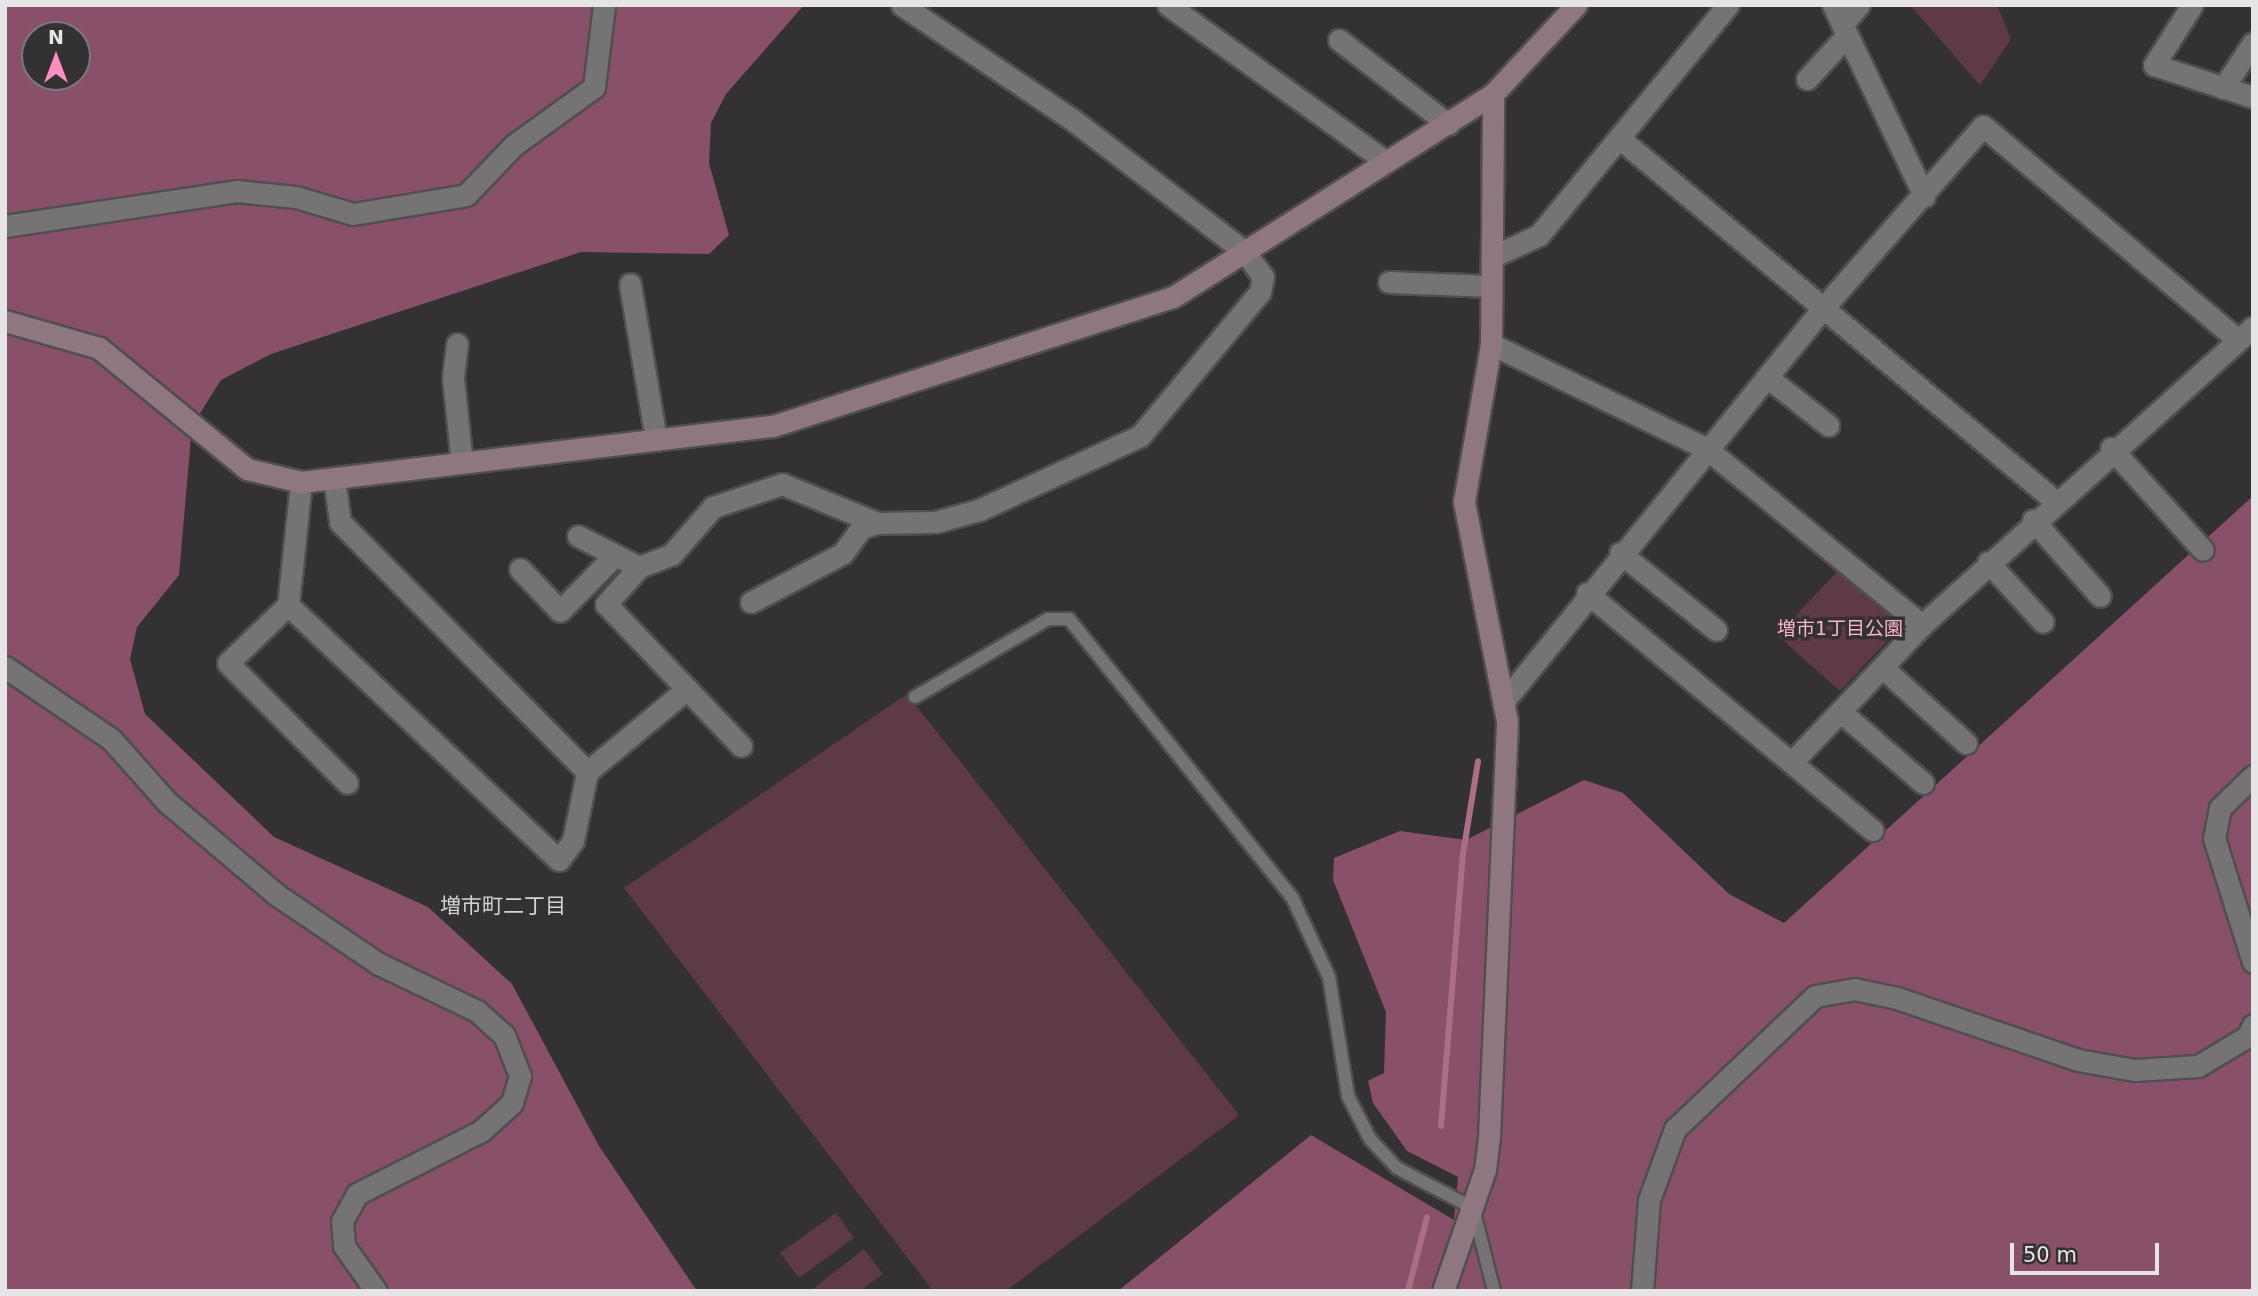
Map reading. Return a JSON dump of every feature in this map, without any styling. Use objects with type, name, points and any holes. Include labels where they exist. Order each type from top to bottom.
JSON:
[{"type":"street","points":[[5,226],[236,191],[296,197],[353,214],[466,195],[514,145],[594,87],[604,5]]},
{"type":"street","points":[[751,602],[843,553],[861,528],[877,523],[934,522],[979,510],[1140,436],[1260,292],[1263,277],[1245,252],[1073,120],[902,5]]},
{"type":"street","points":[[1168,5],[1385,161]]},
{"type":"street","points":[[5,321],[99,348],[247,469],[301,482],[773,426],[978,363],[1173,296],[1493,94],[1520,72],[1576,5]]},
{"type":"street","points":[[1492,257],[1539,235],[1728,5]]},
{"type":"street","points":[[1807,79],[1841,22],[1859,5]]},
{"type":"street","points":[[2192,5],[2154,65],[2253,97]]},
{"type":"street","points":[[1841,22],[1924,196]]},
{"type":"street","points":[[1339,40],[1448,124]]},
{"type":"street","points":[[2223,88],[2253,43]]},
{"type":"street","points":[[1443,1291],[1473,1208],[1489,1136],[1504,701],[1464,501],[1491,344],[1493,94]]},
{"type":"street","points":[[1504,701],[1587,593],[1823,308],[1983,126],[2245,333],[2111,448],[1988,562],[1922,625],[1842,713],[1793,761]]},
{"type":"street","points":[[1619,138],[2054,500]]},
{"type":"street","points":[[1389,282],[1491,286]]},
{"type":"street","points":[[630,284],[656,440]]},
{"type":"street","points":[[457,344],[453,378],[462,463]]},
{"type":"street","points":[[1491,344],[1707,449],[1922,625]]},
{"type":"street","points":[[1767,377],[1828,425]]},
{"type":"street","points":[[2111,448],[2203,550]]},
{"type":"street","points":[[334,478],[340,522],[587,772]]},
{"type":"street","points":[[301,482],[288,605],[228,663],[347,783]]},
{"type":"street","points":[[741,746],[607,604],[639,567],[671,555],[713,506],[782,484],[877,523]]},
{"type":"street","points":[[2033,520],[2100,596]]},
{"type":"street","points":[[578,536],[639,567]]},
{"type":"street","points":[[1620,553],[1716,630]]},
{"type":"street","points":[[520,569],[560,611],[615,555]]},
{"type":"street","points":[[1988,562],[2043,622]]},
{"type":"street","points":[[1587,593],[1793,761],[1872,830]]},
{"type":"street","points":[[288,605],[559,860],[573,841],[587,772],[687,689]]},
{"type":"street","points":[[5,667],[111,739],[167,802],[277,895],[379,964],[477,1012],[504,1035],[520,1076],[512,1103],[481,1131],[357,1194],[342,1222],[344,1247],[376,1291]]},
{"type":"street","points":[[1883,668],[1966,743]]},
{"type":"street","points":[[1842,713],[1923,783]]},
{"type":"street","points":[[2253,776],[2220,808],[2214,838],[2253,962]]},
{"type":"street","points":[[1642,1291],[1649,1200],[1675,1129],[1815,996],[1854,989],[1897,998],[2078,1060],[2135,1070],[2198,1066],[2248,1037],[2253,1025]]},
{"type":"lane","points":[[915,697],[1048,620],[1069,619],[1314,933],[1329,977],[1342,1083],[1370,1139],[1417,1182],[1473,1208],[1494,1291]]},
{"type":"green space","points":[[1910,5],[1997,5],[2011,39],[1980,85]]},
{"type":"green space","name":"増市1丁目公園","points":[[1839,570],[1903,624],[1840,691],[1777,635]]},
{"type":"green space","points":[[907,694],[1239,1115],[1006,1291],[933,1291],[624,888]]},
{"type":"green space","points":[[836,1213],[854,1238],[799,1278],[780,1253]]},
{"type":"green space","points":[[864,1249],[883,1274],[860,1291],[810,1291]]},
{"type":"shaded area","points":[[5,5],[804,5],[726,94],[711,123],[709,163],[729,235],[709,254],[581,252],[271,354],[221,380],[192,426],[179,575],[137,627],[130,659],[145,714],[274,837],[428,907],[512,984],[599,1146],[697,1291],[5,1291]]},
{"type":"shaded area","points":[[2253,496],[2253,1291],[1118,1291],[1311,1135],[1454,1220],[1458,1177],[1407,1151],[1373,1103],[1368,1081],[1384,1073],[1386,1012],[1333,880],[1334,858],[1400,831],[1466,840],[1584,780],[1623,793],[1729,894],[1784,923]]},
{"type":"waterway","points":[[1441,1126],[1463,854],[1478,761]]},
{"type":"waterway","points":[[1408,1291],[1427,1217]]},
{"type":"district","name":"増市町二丁目","points":[[503,906]]}]
